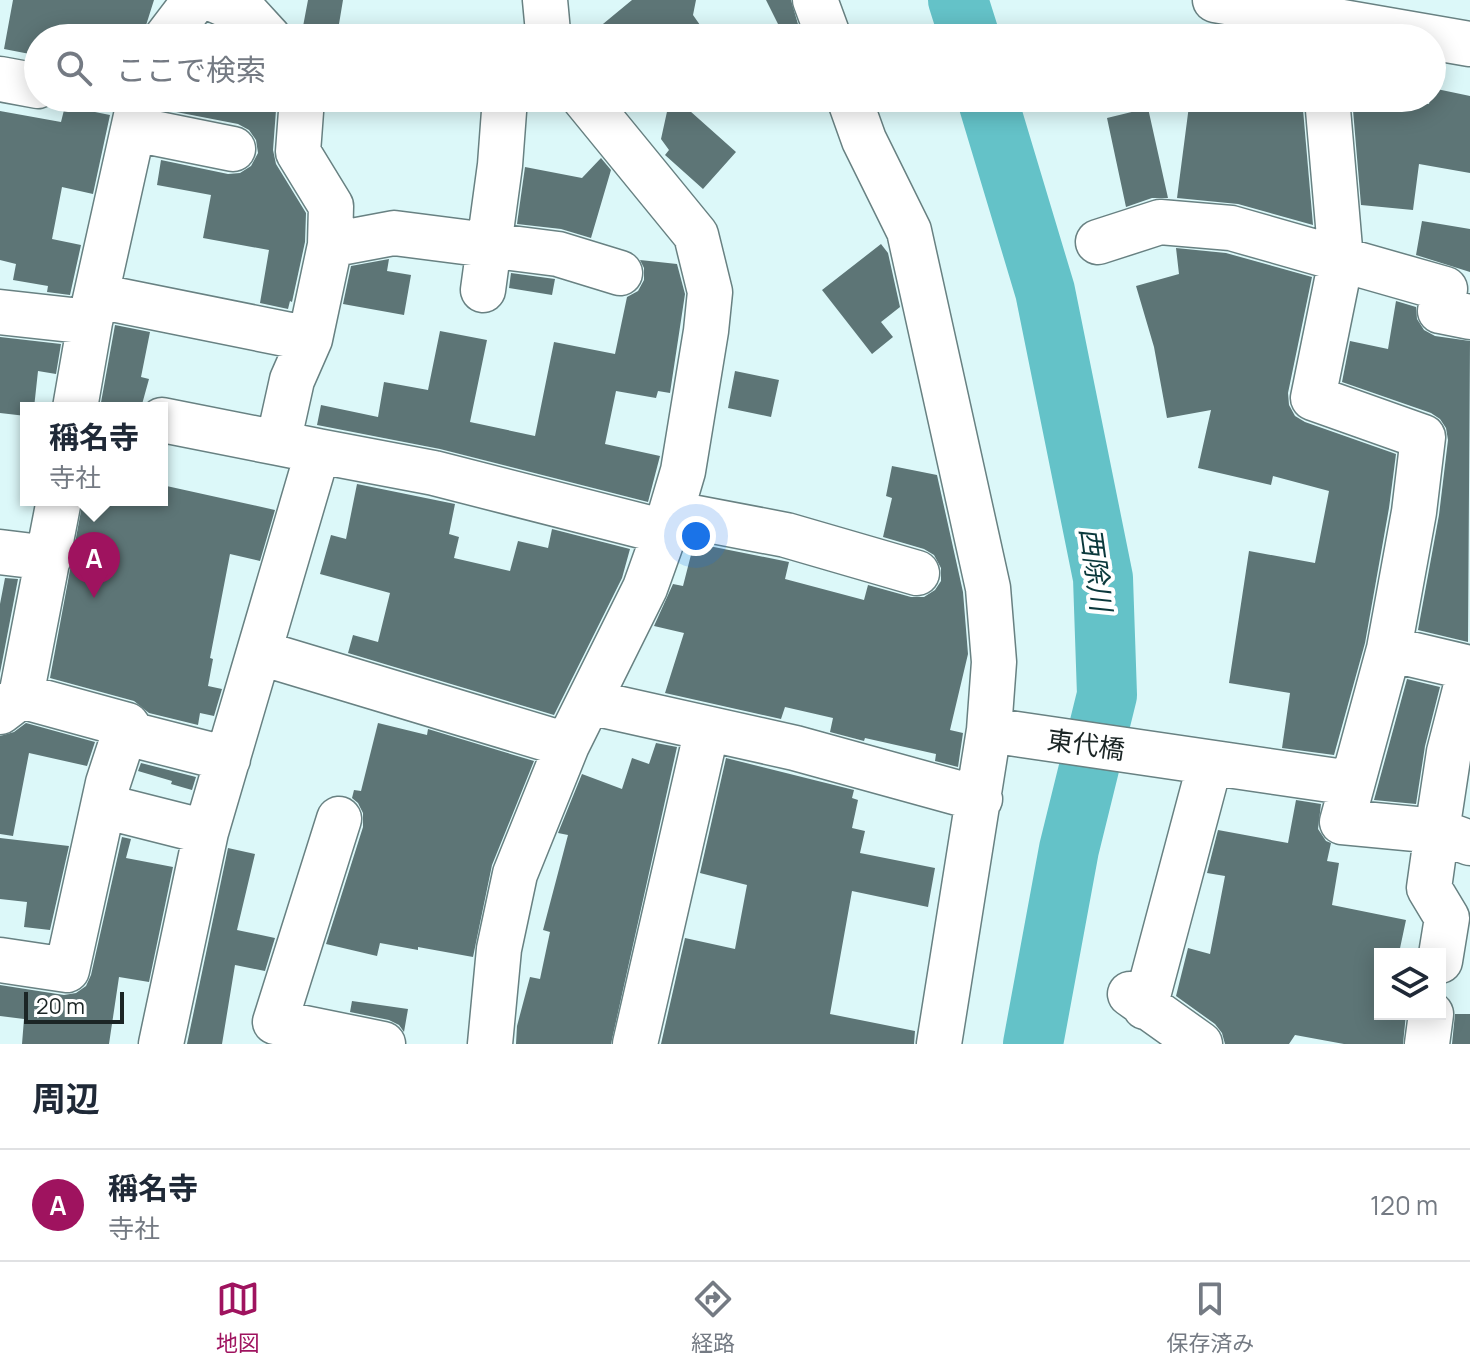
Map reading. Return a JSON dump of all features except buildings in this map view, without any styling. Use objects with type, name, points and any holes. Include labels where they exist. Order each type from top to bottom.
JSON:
[{"type":"street","points":[[177,24],[195,0]]},
{"type":"street","points":[[215,0],[247,14],[256,24]]},
{"type":"street","points":[[545,0],[547,24]]},
{"type":"street","points":[[815,0],[824,24]]},
{"type":"street","points":[[1215,0],[1355,24]]},
{"type":"street","points":[[1446,40],[1470,44]]},
{"type":"street","points":[[0,79],[24,83]]},
{"type":"street","points":[[76,402],[127,112]]},
{"type":"street","points":[[140,112],[233,149]]},
{"type":"street","points":[[161,1044],[206,832],[261,653],[298,447],[292,380],[310,339],[330,245],[331,206],[298,152],[301,112]]},
{"type":"street","points":[[483,290],[504,112]]},
{"type":"street","points":[[490,1044],[499,949],[515,874],[567,745],[645,588],[668,523],[683,471],[706,331],[710,292],[696,235],[595,112]]},
{"type":"street","points":[[854,112],[864,140],[909,231],[988,588],[994,662],[990,731],[939,1044]]},
{"type":"street","points":[[1328,112],[1341,260],[1313,398],[1423,437],[1414,512],[1389,649],[1342,822],[1454,837]]},
{"type":"street","points":[[1098,242],[1160,222],[1231,228],[1341,260],[1457,303]]},
{"type":"street","points":[[330,245],[394,233],[558,254],[620,273]]},
{"type":"street","points":[[0,312],[94,309],[310,339]]},
{"type":"street","points":[[168,421],[668,523],[786,535],[917,573]]},
{"type":"street","points":[[58,506],[49,558],[6,706],[127,725],[134,735],[228,759]]},
{"type":"street","points":[[0,552],[49,558]]},
{"type":"street","points":[[1389,649],[1470,669],[1449,752],[1454,837],[1429,888],[1447,918],[1442,948]]},
{"type":"street","points":[[261,653],[567,745]]},
{"type":"street","points":[[589,702],[795,748],[980,799]]},
{"type":"street","points":[[0,960],[67,970],[103,806],[127,725]]},
{"type":"street","points":[[635,1044],[707,729]]},
{"type":"street","name":"東代橋","points":[[990,731],[1351,783]]},
{"type":"street","points":[[1195,760],[1138,1000],[1200,1044]]},
{"type":"street","points":[[103,806],[206,832]]},
{"type":"street","points":[[339,819],[275,1022],[383,1044]]},
{"type":"street","points":[[1427,1044],[1430,1020]]},
{"type":"waterway","name":"西除川","points":[[958,0],[966,24]]},
{"type":"waterway","name":"西除川","points":[[991,112],[1045,291],[1103,578],[1107,695],[1069,849],[1033,1044]]},
{"type":"place","name":"稱名寺","points":[[94,598]]}]
